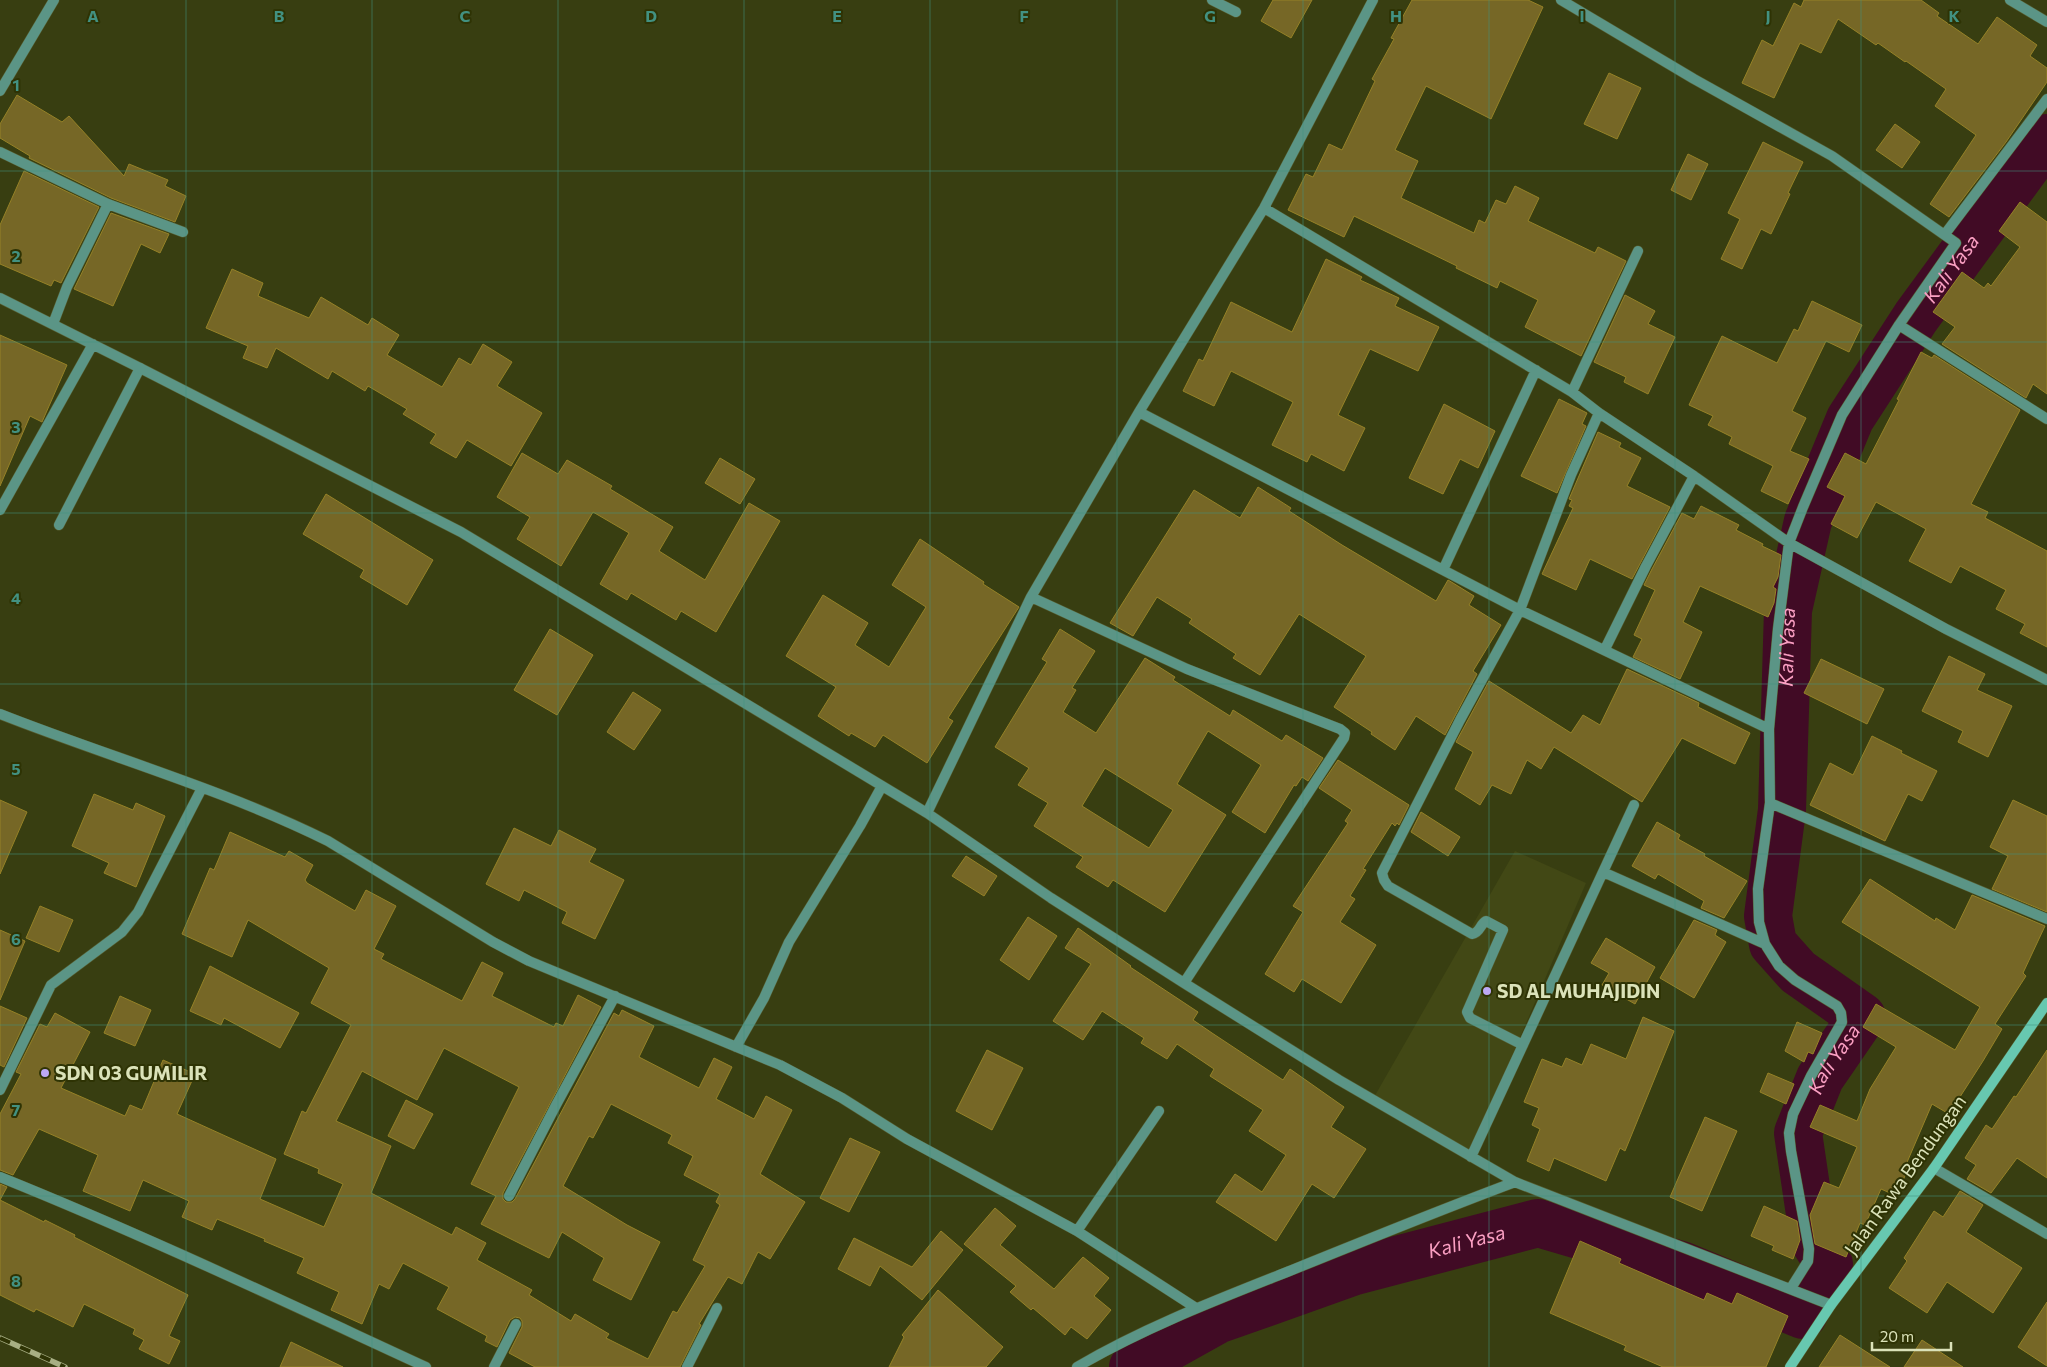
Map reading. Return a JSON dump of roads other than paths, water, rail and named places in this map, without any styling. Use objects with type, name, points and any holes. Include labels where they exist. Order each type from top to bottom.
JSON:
[{"type":"street","points":[[0,91],[54,0]]},
{"type":"street","points":[[1212,0],[1236,12]]},
{"type":"street","points":[[927,813],[1030,597],[1139,412],[1264,208],[1373,0]]},
{"type":"street","points":[[1560,0],[1694,80],[1832,156],[1956,242],[1956,246],[1842,416],[1802,507],[1778,629],[1769,729],[1770,803],[1758,889],[1759,922],[1765,944],[1779,966],[1795,980],[1837,1006],[1841,1013],[1842,1022],[1810,1076],[1793,1114],[1789,1133],[1809,1248],[1808,1261],[1791,1288]]},
{"type":"street","points":[[2010,0],[2047,22]]},
{"type":"street","points":[[1945,234],[2047,99]]},
{"type":"street","points":[[0,152],[108,204],[183,232]]},
{"type":"street","points":[[53,324],[67,287],[108,204]]},
{"type":"street","points":[[1264,208],[1572,392],[1599,413],[1793,545],[1946,629],[2047,680]]},
{"type":"street","points":[[1572,392],[1638,251]]},
{"type":"street","points":[[0,298],[461,532],[927,813],[1051,898],[1184,983],[1339,1080],[1471,1158],[1515,1182],[1831,1304]]},
{"type":"street","points":[[1902,326],[1917,338],[2047,419]]},
{"type":"street","points":[[0,510],[93,344]]},
{"type":"street","points":[[60,525],[140,368]]},
{"type":"street","points":[[1443,570],[1536,370]]},
{"type":"street","points":[[1139,412],[1520,610],[1769,729]]},
{"type":"street","points":[[1523,1045],[1470,1018],[1467,1012],[1503,930],[1486,921],[1482,923],[1477,932],[1472,934],[1392,889],[1384,880],[1382,873],[1460,720],[1520,610],[1571,475],[1599,413]]},
{"type":"street","points":[[1605,649],[1646,566],[1694,476]]},
{"type":"street","points":[[1030,597],[1187,669],[1340,729],[1345,733],[1344,738],[1184,983]]},
{"type":"street","points":[[0,714],[202,788],[328,841],[493,942],[529,961],[738,1044],[842,1098],[907,1139],[1077,1231],[1196,1308]]},
{"type":"street","points":[[738,1044],[764,998],[789,942],[860,826],[882,786]]},
{"type":"street","points":[[0,1090],[52,985],[122,932],[138,912],[202,788]]},
{"type":"street","points":[[1770,803],[1791,814],[2047,919]]},
{"type":"street","points":[[1471,1158],[1634,806]]},
{"type":"street","points":[[1603,872],[1765,944]]},
{"type":"street","points":[[509,1196],[615,996]]},
{"type":"street","name":"Jalan Rawa Bendungan","points":[[1790,1367],[1831,1304],[1934,1168],[2047,1003]]},
{"type":"street","points":[[1077,1231],[1159,1111]]},
{"type":"street","points":[[1934,1168],[2047,1234]]},
{"type":"street","points":[[0,1177],[221,1273],[426,1367]]},
{"type":"street","points":[[1077,1367],[1196,1308],[1515,1182]]},
{"type":"street","points":[[687,1367],[717,1308]]},
{"type":"street","points":[[494,1367],[516,1324]]},
{"type":"waterway","name":"Kali Yasa","points":[[1133,1367],[1217,1320],[1355,1271],[1538,1223],[1681,1265],[1803,1315],[1829,1264],[1814,1241],[1798,1133],[1820,1078],[1862,1017],[1798,972],[1773,944],[1768,916],[1782,810],[1788,610],[1808,521],[1850,419],[1916,317],[2047,138]]},
{"type":"railway","points":[[0,1338],[65,1367]]},
{"type":"place","name":"SD AL MUHAJIDIN","points":[[1487,991]]},
{"type":"place","name":"SDN 03 GUMILIR","points":[[45,1073]]}]
